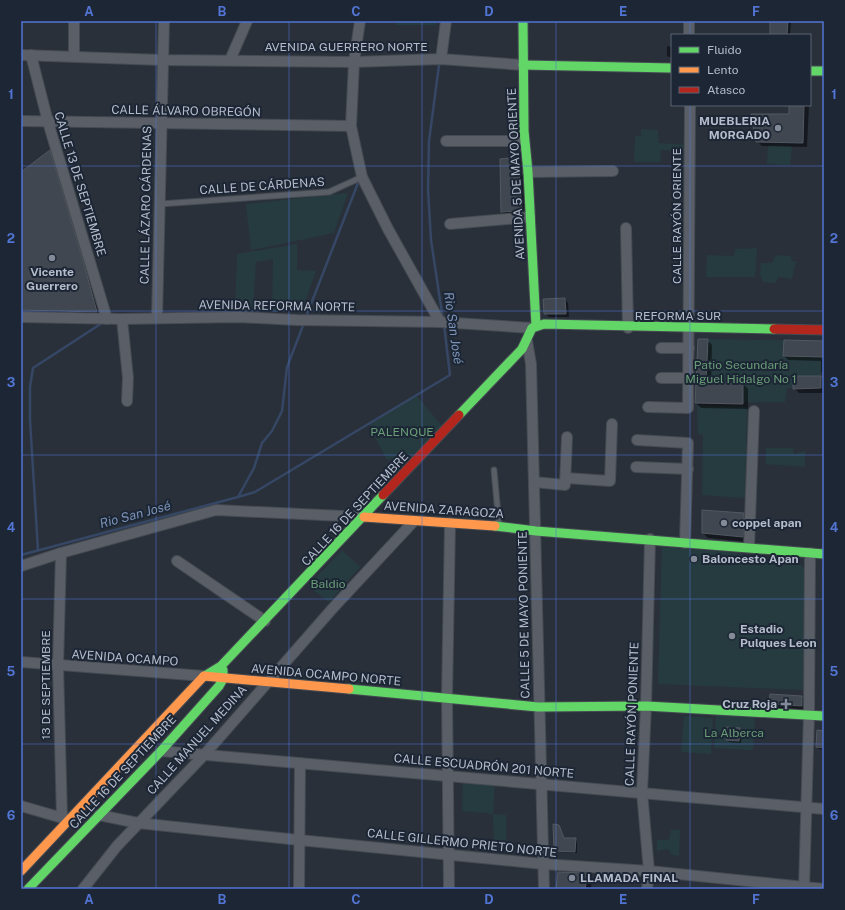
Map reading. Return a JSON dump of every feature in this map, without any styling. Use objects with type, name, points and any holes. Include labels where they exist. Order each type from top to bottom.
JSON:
[{"type":"main road","name":"AVENIDA 5 DE MAYO ORIENTE","points":[[523,21],[524,141],[528,172],[534,327]]},
{"type":"main road","name":"AVENIDA GUERRERO NORTE","points":[[523,65],[671,68]]},
{"type":"main road","points":[[811,71],[824,71]]},
{"type":"main road","name":"REFORMA SUR","points":[[534,327],[544,324],[628,328],[690,327],[824,330]]},
{"type":"main road","name":"CALLE 16 DE SEPTIEMBRE","points":[[21,871],[65,819],[204,676],[221,666],[364,517],[522,349],[534,327]]},
{"type":"main road","name":"AVENIDA ZARAGOZA","points":[[364,517],[499,526],[536,531],[824,554]]},
{"type":"main road","points":[[221,666],[224,672],[223,678]]},
{"type":"main road","name":"AVENIDA OCAMPO NORTE","points":[[204,676],[447,697]]},
{"type":"main road","name":"CALLE 16 DE SEPTIEMBRE","points":[[28,889],[161,751],[219,686],[223,678]]},
{"type":"main road","points":[[447,697],[538,707],[646,706],[824,716]]},
{"type":"street","points":[[74,21],[74,56]]},
{"type":"street","name":"CALLE LÁZARO CÁRDENAS","points":[[157,318],[160,204],[160,123],[164,21]]},
{"type":"street","points":[[230,60],[247,21]]},
{"type":"street","points":[[360,21],[354,62],[351,126],[362,177],[388,229],[440,322]]},
{"type":"street","points":[[441,59],[446,21]]},
{"type":"street","points":[[689,21],[689,34]]},
{"type":"street","name":"AVENIDA GUERRERO NORTE","points":[[26,55],[162,60],[354,62],[441,59],[523,65]]},
{"type":"street","name":"CALLE 13 DE SEPTIEMBRE","points":[[26,55],[48,122],[107,319]]},
{"type":"street","name":"CALLE RAYÓN ORIENTE","points":[[648,408],[688,408],[690,327],[690,106]]},
{"type":"street","name":"CALLE ÁLVARO OBREGÓN","points":[[21,121],[351,126]]},
{"type":"street","points":[[446,141],[524,141]]},
{"type":"street","points":[[528,172],[613,172]]},
{"type":"street","points":[[450,224],[530,217]]},
{"type":"street","points":[[626,228],[628,328]]},
{"type":"street","name":"AVENIDA REFORMA NORTE","points":[[21,317],[107,319],[239,317],[297,320],[440,322],[534,327]]},
{"type":"street","points":[[122,319],[128,378],[127,401]]},
{"type":"street","name":"CALLE 5 DE MAYO PONIENTE","points":[[527,341],[531,364],[536,531],[538,707],[544,889]]},
{"type":"street","points":[[661,348],[689,348]]},
{"type":"street","points":[[661,378],[688,378]]},
{"type":"street","points":[[749,547],[754,411]]},
{"type":"street","points":[[566,478],[610,481],[612,424]]},
{"type":"street","points":[[534,482],[565,485],[567,437]]},
{"type":"street","points":[[637,440],[688,442],[686,542]]},
{"type":"street","points":[[636,467],[688,469]]},
{"type":"street","name":"AVENIDA ZARAGOZA","points":[[21,566],[61,553],[216,510],[364,517]]},
{"type":"street","name":"CALLE MANUEL MEDINA","points":[[83,889],[138,823],[204,756],[333,608],[414,521]]},
{"type":"street","points":[[449,889],[447,697],[450,523]]},
{"type":"street","name":"CALLE RAYÓN PONIENTE","points":[[647,889],[649,871],[642,792],[646,706],[650,539]]},
{"type":"street","name":"13 DE SEPTIEMBRE","points":[[61,553],[58,666],[65,819]]},
{"type":"street","points":[[804,888],[805,808],[809,714],[810,554]]},
{"type":"street","points":[[177,561],[265,621]]},
{"type":"street","name":"AVENIDA OCAMPO","points":[[21,662],[204,676]]},
{"type":"street","name":"CALLE ESCUADRÓN 201 NORTE","points":[[161,751],[204,756],[642,792],[824,809]]},
{"type":"street","points":[[299,889],[300,763]]},
{"type":"street","points":[[21,806],[65,819]]},
{"type":"street","name":"CALLE GILLERMO PRIETO NORTE","points":[[99,815],[138,823],[299,840],[543,864],[649,871],[824,889]]},
{"type":"lane","name":"CALLE DE CÁRDENAS","points":[[160,204],[329,192],[362,177]]},
{"type":"lane","points":[[494,470],[499,526]]},
{"type":"green space","points":[[395,21],[437,21],[436,25],[395,25]]},
{"type":"green space","points":[[641,129],[658,130],[659,143],[689,145],[688,152],[661,150],[660,162],[634,162],[635,136],[641,136]]},
{"type":"green space","points":[[768,145],[792,146],[790,165],[767,164]]},
{"type":"green space","points":[[348,193],[334,233],[251,250],[246,204]]},
{"type":"green space","points":[[297,244],[297,270],[316,271],[301,313],[272,311],[273,259],[256,262],[253,311],[235,311],[237,254]]},
{"type":"green space","points":[[757,248],[755,277],[706,277],[707,255],[734,256],[735,249]]},
{"type":"green space","points":[[776,255],[791,256],[792,261],[796,261],[792,279],[778,277],[776,283],[763,282],[760,274],[761,263],[772,263]]},
{"type":"green space","name":"Patio Secundaría Miguel Hidalgo No 1","points":[[698,339],[824,341],[824,373],[821,373],[821,388],[787,388],[785,402],[695,403]]},
{"type":"green space","name":"PALENQUE","points":[[416,395],[442,426],[411,456],[387,460],[369,425]]},
{"type":"green space","points":[[697,406],[747,407],[745,498],[702,495],[703,435],[698,434]]},
{"type":"green space","points":[[766,448],[793,448],[794,454],[805,451],[805,467],[766,464]]},
{"type":"green space","name":"Estadio Pulques Leon","points":[[662,547],[728,552],[801,565],[806,571],[803,690],[658,684]]},
{"type":"green space","name":"Baldio","points":[[342,550],[360,567],[329,602],[308,586]]},
{"type":"green space","points":[[822,565],[824,565],[824,697],[821,697]]},
{"type":"green space","name":"La Alberca","points":[[716,715],[755,718],[753,750],[714,748]]},
{"type":"green space","points":[[684,716],[713,718],[711,754],[681,752]]},
{"type":"green space","points":[[463,779],[495,782],[493,814],[462,811]]},
{"type":"green space","points":[[493,814],[506,815],[506,849],[494,848]]},
{"type":"green space","points":[[671,830],[680,830],[679,856],[672,855],[668,849],[657,851],[657,840],[669,840]]},
{"type":"building","points":[[770,21],[788,21],[787,34],[770,34]]},
{"type":"building","name":"MUEBLERIA M0RGAD0","points":[[789,106],[804,106],[803,143],[756,142],[751,114],[789,114]]},
{"type":"building","name":"Vicente Guerrero","points":[[50,150],[97,312],[21,310],[21,172]]},
{"type":"building","points":[[518,157],[522,211],[501,212],[500,159]]},
{"type":"building","points":[[565,298],[566,314],[544,314],[543,299]]},
{"type":"building","points":[[698,339],[708,339],[706,383],[743,383],[743,404],[695,403]]},
{"type":"building","points":[[784,340],[824,341],[824,357],[783,356]]},
{"type":"building","points":[[793,376],[821,376],[821,388],[793,389]]},
{"type":"building","name":"coppel apan","points":[[702,510],[744,513],[743,537],[702,533]]},
{"type":"building","points":[[770,694],[802,696],[802,706],[769,704]]},
{"type":"building","name":"La Alberca","points":[[726,727],[740,728],[739,741],[726,740]]},
{"type":"building","points":[[817,730],[824,731],[824,748],[816,747]]},
{"type":"building","points":[[553,824],[559,825],[564,838],[576,838],[575,852],[554,851]]},
{"type":"building","name":"LLAMADA FINAL","points":[[558,872],[588,873],[585,889],[556,889]]},
{"type":"waterway","name":"Rio San José","points":[[439,65],[429,141],[428,190],[431,240],[443,320]]},
{"type":"waterway","name":"Rio San José","points":[[306,317],[358,183]]},
{"type":"waterway","name":"Rio San José","points":[[38,550],[30,420],[30,387],[33,368],[102,323]]},
{"type":"waterway","name":"Rio San José","points":[[21,555],[238,497],[254,468],[262,443],[272,431],[282,411],[287,367],[304,323]]},
{"type":"waterway","name":"Rio San José","points":[[238,497],[255,492],[450,375],[444,325]]},
{"type":"traffic: fast","points":[[523,21],[524,131],[528,172],[536,326]]},
{"type":"traffic: fast","points":[[523,65],[671,68]]},
{"type":"traffic: fast","points":[[811,71],[824,71]]},
{"type":"traffic: fast","points":[[459,415],[522,349],[532,328],[544,324],[774,329]]},
{"type":"traffic: fast","points":[[203,677],[221,666],[383,495]]},
{"type":"traffic: fast","points":[[495,526],[536,531],[824,554]]},
{"type":"traffic: fast","points":[[28,889],[161,751],[219,686],[223,679],[223,670]]},
{"type":"traffic: fast","points":[[349,689],[538,707],[646,706],[824,716]]},
{"type":"traffic: slow","points":[[364,517],[495,526]]},
{"type":"traffic: slow","points":[[204,676],[349,689]]},
{"type":"traffic: slow","points":[[21,871],[203,677]]},
{"type":"traffic: jam","points":[[774,329],[824,330]]},
{"type":"traffic: jam","points":[[383,495],[459,415]]},
{"type":"place","name":"MUEBLERIA M0RGAD0","points":[[778,128]]},
{"type":"place","name":"Vicente Guerrero","points":[[52,258]]},
{"type":"place","name":"coppel apan","points":[[724,523]]},
{"type":"place","name":"Baloncesto Apan","points":[[694,559]]},
{"type":"place","name":"Estadio Pulques Leon","points":[[732,636]]},
{"type":"place","name":"Cruz Roja","points":[[786,704]]},
{"type":"place","name":"LLAMADA FINAL","points":[[572,878]]}]
